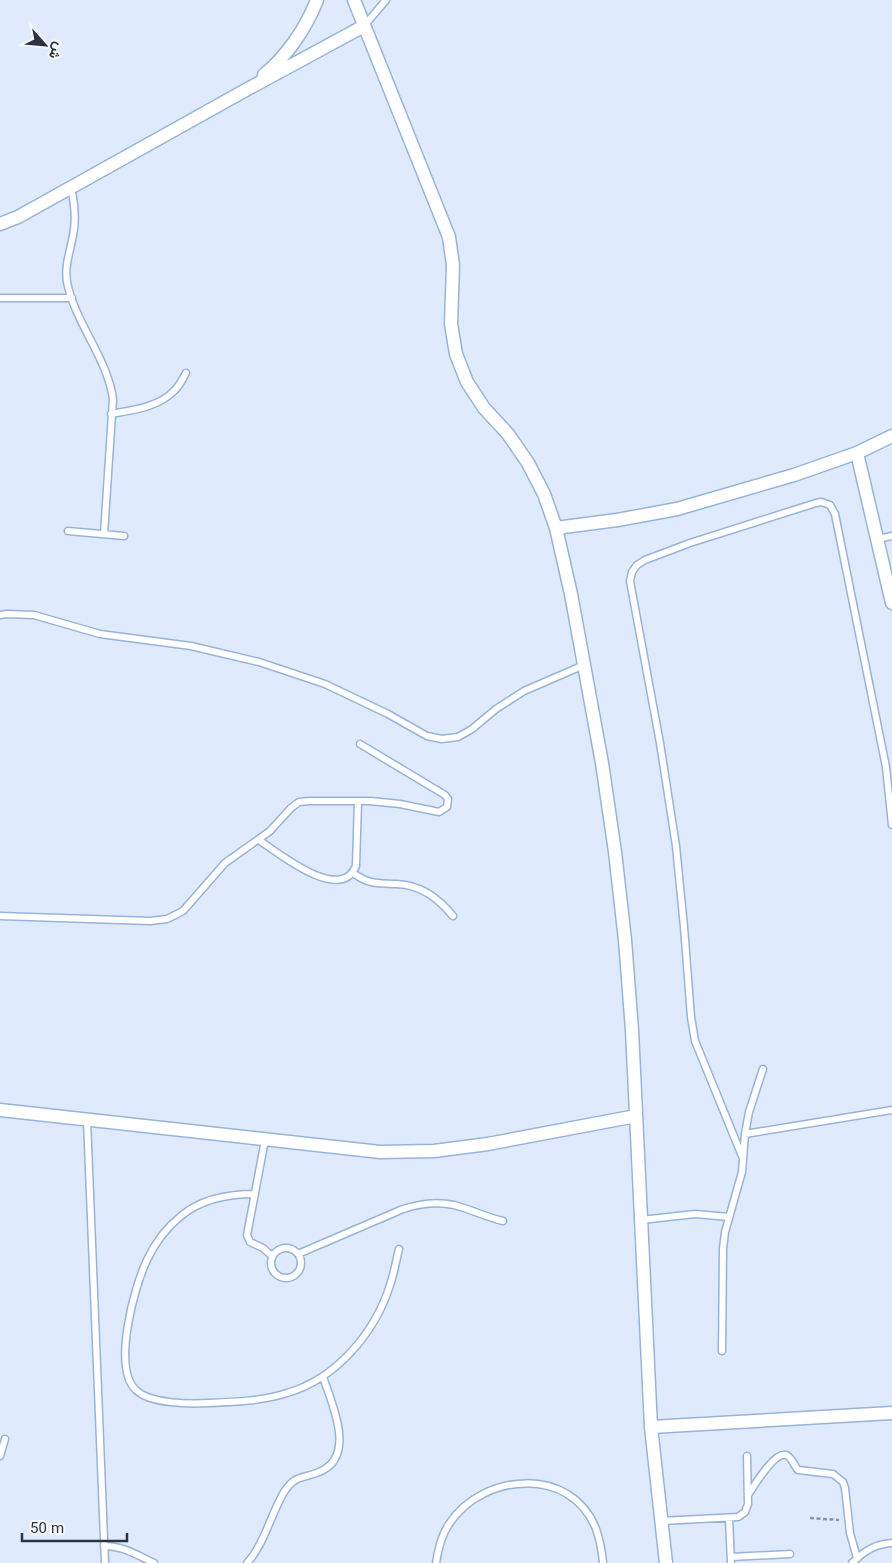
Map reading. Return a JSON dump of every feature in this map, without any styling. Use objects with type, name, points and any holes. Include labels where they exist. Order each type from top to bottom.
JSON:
[{"type":"street","points":[[244,91],[271,68],[294,42],[312,12],[316,0]]},
{"type":"street","points":[[354,0],[449,237],[453,265],[451,324],[456,354],[467,382],[484,408],[508,434],[528,463],[544,494],[556,528],[572,594],[602,763],[625,940],[631,1010],[651,1426],[666,1563]]},
{"type":"street","points":[[0,224],[18,217],[364,26]]},
{"type":"street","points":[[556,528],[617,520],[677,509],[786,478],[857,454],[892,436]]},
{"type":"street","points":[[857,454],[892,602]]},
{"type":"street","points":[[0,1110],[380,1152],[434,1151],[488,1144],[636,1116]]},
{"type":"street","points":[[651,1426],[892,1413]]},
{"type":"lane","points":[[364,26],[386,0]]},
{"type":"lane","points":[[71,188],[75,216],[74,231],[66,263],[67,281],[72,298],[111,384],[113,399],[104,534]]},
{"type":"lane","points":[[0,298],[72,298]]},
{"type":"lane","points":[[112,414],[140,409],[159,402],[175,390],[186,373]]},
{"type":"lane","points":[[742,1156],[695,1042],[691,1017],[676,846],[660,743],[630,581],[632,572],[638,565],[690,543],[807,506],[821,502],[830,505],[835,514],[886,766],[892,825]]},
{"type":"lane","points":[[68,532],[124,536]]},
{"type":"lane","points":[[877,539],[892,536]]},
{"type":"lane","points":[[0,615],[34,615],[100,634],[191,646],[259,662],[325,684],[388,714],[427,736],[442,739],[458,737],[472,729],[496,708],[524,691],[584,664]]},
{"type":"lane","points":[[0,916],[150,921],[167,919],[183,911],[225,863],[270,831],[299,802],[358,801],[400,804],[439,812],[444,811],[448,803],[445,795],[360,744]]},
{"type":"lane","points":[[258,840],[298,867],[321,878],[341,880],[348,878],[353,873],[356,859],[358,801]]},
{"type":"lane","points":[[353,873],[370,883],[413,886],[429,893],[442,903],[453,916]]},
{"type":"lane","points":[[722,1351],[723,1249],[725,1232],[742,1172],[742,1156],[749,1112],[763,1069]]},
{"type":"lane","points":[[745,1134],[892,1110]]},
{"type":"lane","points":[[87,1120],[105,1563]]},
{"type":"lane","points":[[264,1140],[247,1235],[254,1245],[272,1256]]},
{"type":"lane","points":[[255,1194],[236,1194],[208,1201],[182,1215],[161,1236],[146,1261],[135,1293],[126,1340],[125,1362],[127,1377],[136,1390],[149,1398],[200,1404],[260,1400],[289,1393],[323,1377],[352,1351],[374,1321],[390,1286],[399,1249]]},
{"type":"lane","points":[[298,1254],[403,1209],[420,1204],[438,1203],[455,1205],[503,1221]]},
{"type":"lane","points":[[641,1220],[695,1214],[729,1217]]},
{"type":"lane","points":[[284,1248],[294,1250],[298,1254],[300,1259],[299,1269],[296,1273],[287,1278],[277,1275],[271,1262],[275,1252],[284,1248]]},
{"type":"lane","points":[[247,1563],[254,1556],[268,1523],[293,1481],[328,1468],[338,1452],[340,1431],[323,1377]]},
{"type":"lane","points":[[0,1456],[5,1439]]},
{"type":"lane","points":[[748,1495],[774,1460],[782,1455],[787,1455],[798,1470],[827,1472],[839,1477],[846,1488],[848,1520],[854,1560]]},
{"type":"lane","points":[[661,1521],[729,1518],[738,1517],[745,1512],[748,1504],[746,1456]]},
{"type":"lane","points":[[436,1563],[439,1543],[450,1522],[468,1502],[503,1485],[526,1482],[550,1486],[567,1494],[584,1509],[596,1529],[603,1563]]},
{"type":"lane","points":[[729,1518],[731,1560],[790,1554]]},
{"type":"lane","points":[[854,1560],[866,1550],[876,1545],[892,1543]]},
{"type":"lane","points":[[104,1546],[116,1546],[129,1550],[154,1563]]},
{"type":"path","points":[[810,1518],[848,1520]]}]
